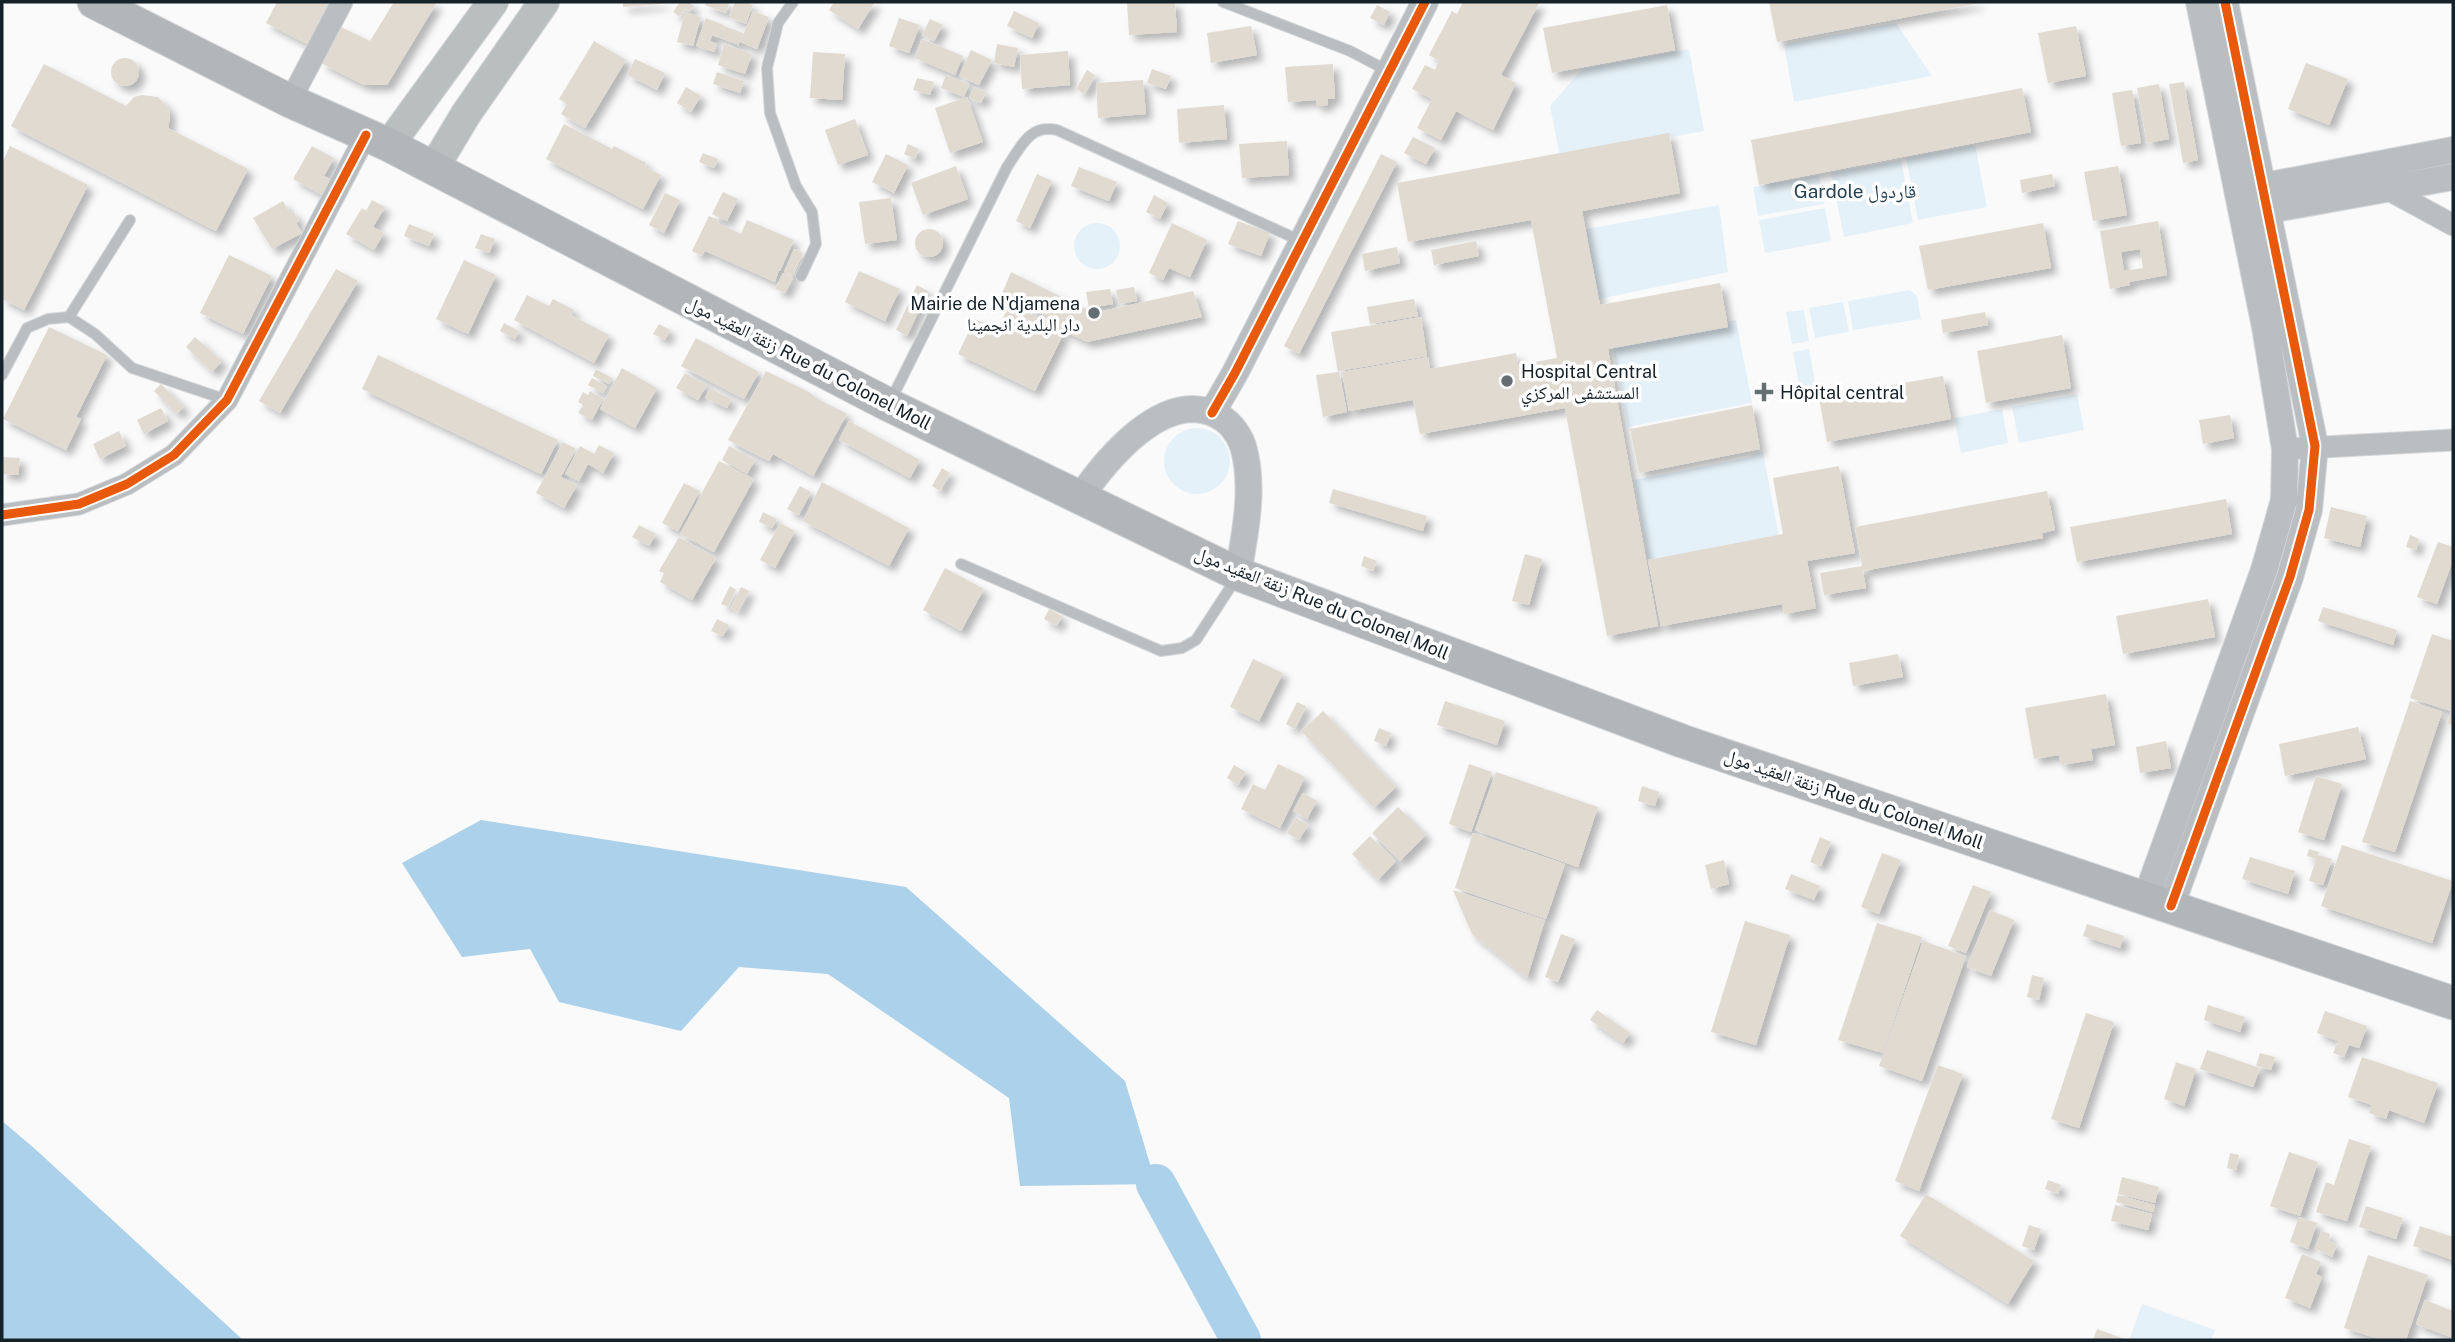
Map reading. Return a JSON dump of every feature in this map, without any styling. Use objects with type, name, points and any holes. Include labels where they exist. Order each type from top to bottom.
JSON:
[{"type":"main road","name":"زنقة العقيد مول Rue du Colonel Moll","points":[[96,2],[290,101],[377,140],[889,405],[1238,574],[1682,741],[2453,1003]]},
{"type":"main road","points":[[377,140],[494,2]]},
{"type":"main road","points":[[433,169],[466,114],[544,2]]},
{"type":"street","points":[[290,101],[342,2]]},
{"type":"street","points":[[1212,412],[1235,373],[1425,2]]},
{"type":"street","points":[[2158,902],[2290,577],[2309,510],[2315,446],[2199,2]]},
{"type":"street","points":[[2158,902],[2284,500],[2285,449],[2225,2]]},
{"type":"street","points":[[2,514],[79,504],[127,484],[174,455],[226,400],[377,140]]},
{"type":"street","points":[[2253,201],[2453,150]]},
{"type":"street","points":[[2253,201],[2387,189],[2453,177]]},
{"type":"street","points":[[2387,189],[2453,225]]},
{"type":"street","points":[[1079,499],[1110,460],[1151,422],[1174,412],[1212,412],[1234,429],[1243,446],[1247,467],[1247,510],[1238,574]]},
{"type":"street","points":[[2285,449],[2453,440]]},
{"type":"lane","points":[[793,2],[778,23],[767,68],[771,113],[796,186],[811,212],[816,244],[801,276]]},
{"type":"lane","points":[[1223,2],[1350,51],[1391,72]]},
{"type":"lane","points":[[889,405],[1007,167],[1031,133],[1045,128],[1057,130],[1301,241]]},
{"type":"lane","points":[[69,317],[131,220]]},
{"type":"lane","points":[[2,374],[27,328],[48,319],[69,317],[95,334],[132,368],[226,400]]},
{"type":"lane","points":[[961,564],[1161,651],[1182,648],[1196,640],[1238,574]]},
{"type":"shaded area","points":[[1896,23],[1932,76],[1794,102],[1784,44]]},
{"type":"shaded area","points":[[1689,49],[1704,131],[1560,157],[1550,106],[1582,69]]},
{"type":"shaded area","points":[[1975,145],[1987,207],[1918,220],[1906,158]]},
{"type":"shaded area","points":[[1901,160],[1913,223],[1844,237],[1831,173]]},
{"type":"shaded area","points":[[1819,175],[1824,204],[1758,216],[1753,187]]},
{"type":"shaded area","points":[[1719,205],[1728,272],[1595,300],[1586,229]]},
{"type":"shaded area","points":[[1825,208],[1831,241],[1765,253],[1759,220]]},
{"type":"shaded area","points":[[1097,223],[1113,230],[1120,246],[1113,262],[1097,269],[1081,262],[1074,246],[1081,230]]},
{"type":"shaded area","points":[[1910,290],[1917,296],[1921,319],[1853,330],[1848,301]]},
{"type":"shaded area","points":[[1843,302],[1849,332],[1815,338],[1809,308]]},
{"type":"shaded area","points":[[1804,310],[1809,341],[1792,344],[1786,312]]},
{"type":"shaded area","points":[[1736,320],[1752,403],[1628,427],[1612,344]]},
{"type":"shaded area","points":[[1809,349],[1816,387],[1800,389],[1793,352]]},
{"type":"shaded area","points":[[2077,394],[2084,430],[2019,443],[2012,407]]},
{"type":"shaded area","points":[[2002,409],[2008,443],[1961,453],[1954,418]]},
{"type":"shaded area","points":[[1190,428],[1204,428],[1216,433],[1225,442],[1230,461],[1228,474],[1221,485],[1204,494],[1190,494],[1178,489],[1169,480],[1164,468],[1164,454],[1169,442],[1178,433]]},
{"type":"shaded area","points":[[1763,452],[1779,536],[1648,560],[1634,480],[1751,457]]},
{"type":"shaded area","points":[[2142,1304],[2215,1330],[2211,1340],[2129,1340]]},
{"type":"water","points":[[481,820],[906,887],[1125,1081],[1156,1184],[1020,1186],[1009,1098],[828,974],[739,967],[681,1031],[559,1002],[530,949],[462,957],[402,863]]},
{"type":"water","points":[[2,1121],[34,1148],[243,1340],[2,1340]]},
{"type":"building","points":[[277,2],[332,2],[309,45],[266,23]]},
{"type":"building","points":[[394,2],[436,4],[387,85],[364,85],[321,63],[339,26],[370,41]]},
{"type":"building","points":[[623,2],[663,2],[663,4],[623,7]]},
{"type":"building","points":[[680,2],[688,2],[694,6],[689,12],[685,9],[680,17],[673,12]]},
{"type":"building","points":[[706,2],[729,4],[726,13],[705,5]]},
{"type":"building","points":[[735,2],[753,5],[746,24],[729,17]]},
{"type":"building","points":[[834,2],[875,2],[858,29],[829,10]]},
{"type":"building","points":[[1127,2],[1175,2],[1177,32],[1129,35]]},
{"type":"building","points":[[1463,2],[1539,3],[1501,75],[1516,83],[1493,130],[1456,111],[1441,140],[1417,128],[1432,99],[1412,89],[1425,65],[1435,70],[1439,61],[1429,55],[1452,11],[1457,14]]},
{"type":"building","points":[[1769,2],[1980,2],[1980,3],[1777,42]]},
{"type":"building","points":[[1377,5],[1390,12],[1384,25],[1370,18]]},
{"type":"building","points":[[1667,5],[1675,50],[1552,73],[1543,28]]},
{"type":"building","points":[[753,11],[769,17],[757,49],[740,42]]},
{"type":"building","points":[[1014,11],[1039,23],[1032,38],[1007,26]]},
{"type":"building","points":[[685,12],[701,17],[693,46],[677,42]]},
{"type":"building","points":[[706,18],[724,25],[719,38],[712,35],[710,41],[717,44],[714,52],[696,46]]},
{"type":"building","points":[[899,18],[920,25],[909,53],[889,46]]},
{"type":"building","points":[[930,19],[943,25],[934,41],[922,35]]},
{"type":"building","points":[[724,26],[743,33],[738,46],[720,38]]},
{"type":"building","points":[[1251,26],[1257,55],[1211,63],[1207,33]]},
{"type":"building","points":[[2076,26],[2086,76],[2048,83],[2038,33]]},
{"type":"building","points":[[922,39],[963,56],[955,75],[915,58]]},
{"type":"building","points":[[594,41],[626,60],[585,128],[561,114],[567,104],[559,99]]},
{"type":"building","points":[[724,44],[752,54],[745,74],[718,65]]},
{"type":"building","points":[[997,44],[1018,48],[1014,67],[994,63]]},
{"type":"building","points":[[971,50],[992,60],[979,85],[959,76]]},
{"type":"building","points":[[1068,51],[1070,85],[1022,89],[1020,55]]},
{"type":"building","points":[[813,52],[845,54],[842,100],[810,98]]},
{"type":"building","points":[[125,58],[135,62],[139,72],[135,82],[125,86],[115,82],[111,72],[115,62]]},
{"type":"building","points":[[635,59],[665,73],[657,90],[627,75]]},
{"type":"building","points":[[2306,63],[2348,79],[2329,125],[2288,109]]},
{"type":"building","points":[[44,64],[126,106],[134,97],[158,97],[169,109],[168,128],[248,169],[216,231],[11,126]]},
{"type":"building","points":[[1333,64],[1335,99],[1328,99],[1328,105],[1316,106],[1316,100],[1288,102],[1285,67]]},
{"type":"building","points":[[1152,69],[1171,76],[1166,89],[1147,83]]},
{"type":"building","points":[[1087,70],[1095,75],[1085,94],[1076,89]]},
{"type":"building","points":[[717,72],[744,81],[740,93],[713,84]]},
{"type":"building","points":[[946,75],[969,84],[964,97],[941,88]]},
{"type":"building","points":[[917,78],[934,82],[930,95],[913,90]]},
{"type":"building","points":[[1143,80],[1146,114],[1098,118],[1096,83]]},
{"type":"building","points":[[2184,82],[2198,160],[2183,163],[2169,84]]},
{"type":"building","points":[[2159,84],[2169,139],[2147,143],[2137,88]]},
{"type":"building","points":[[686,87],[701,96],[691,112],[677,103]]},
{"type":"building","points":[[974,87],[986,92],[981,103],[969,98]]},
{"type":"building","points":[[2022,88],[2031,132],[1759,185],[1751,140]]},
{"type":"building","points":[[2132,90],[2141,143],[2121,146],[2112,93]]},
{"type":"building","points":[[967,97],[983,142],[950,153],[935,108]]},
{"type":"building","points":[[1224,105],[1227,139],[1179,143],[1177,109]]},
{"type":"building","points":[[855,119],[868,155],[838,165],[825,130]]},
{"type":"building","points":[[564,124],[612,149],[614,146],[646,163],[645,167],[661,175],[643,209],[546,159]]},
{"type":"building","name":"Hospital Central المستشفى المركزي","points":[[1669,133],[1680,193],[1582,211],[1600,305],[1720,283],[1728,327],[1608,349],[1658,626],[1607,636],[1565,408],[1420,434],[1413,400],[1349,411],[1342,372],[1428,357],[1430,369],[1516,353],[1518,365],[1557,358],[1531,220],[1408,242],[1397,183]]},
{"type":"building","points":[[1413,137],[1435,148],[1426,164],[1404,153]]},
{"type":"building","points":[[1287,141],[1289,175],[1242,178],[1239,144]]},
{"type":"building","points":[[908,144],[919,149],[915,159],[904,154]]},
{"type":"building","points":[[10,146],[88,185],[24,310],[2,299],[2,163]]},
{"type":"building","points":[[312,146],[334,158],[324,176],[330,179],[322,195],[293,179]]},
{"type":"building","points":[[703,153],[718,159],[714,168],[699,162]]},
{"type":"building","points":[[886,154],[908,165],[894,193],[872,182]]},
{"type":"building","points":[[1381,154],[1397,162],[1299,354],[1284,346]]},
{"type":"building","points":[[956,166],[968,199],[923,215],[911,183]]},
{"type":"building","points":[[2118,166],[2127,215],[2093,221],[2084,172]]},
{"type":"building","points":[[1079,167],[1117,182],[1109,201],[1071,186]]},
{"type":"building","points":[[1037,174],[1052,181],[1030,228],[1016,221]]},
{"type":"building","points":[[2052,174],[2055,186],[2022,193],[2020,180]]},
{"type":"building","points":[[723,192],[738,199],[727,221],[712,214]]},
{"type":"building","points":[[665,193],[680,200],[664,233],[649,225]]},
{"type":"building","points":[[1154,195],[1168,203],[1160,219],[1146,212]]},
{"type":"building","points":[[891,198],[897,240],[865,244],[859,202]]},
{"type":"building","points":[[372,200],[385,207],[373,227],[384,233],[374,250],[346,234],[362,208],[366,211]]},
{"type":"building","points":[[283,201],[299,221],[296,223],[302,233],[272,249],[253,218]]},
{"type":"building","points":[[709,216],[741,234],[747,220],[794,240],[775,282],[705,251],[708,244],[702,256],[692,251]]},
{"type":"building","points":[[1238,221],[1270,233],[1261,256],[1228,244]]},
{"type":"building","points":[[2158,221],[2167,275],[2129,282],[2130,285],[2110,289],[2100,231]],"holes":[[[2140,249],[2143,268],[2124,271],[2121,252]]]},
{"type":"building","points":[[1172,223],[1207,240],[1190,277],[1169,268],[1163,280],[1149,273]]},
{"type":"building","points":[[2043,223],[2051,268],[1928,290],[1919,246]]},
{"type":"building","points":[[409,224],[434,234],[429,246],[404,236]]},
{"type":"building","points":[[929,229],[939,233],[943,243],[939,253],[929,257],[919,253],[915,243],[919,233]]},
{"type":"building","points":[[481,234],[495,239],[489,253],[475,248]]},
{"type":"building","points":[[1476,241],[1479,256],[1434,265],[1431,250]]},
{"type":"building","points":[[1397,247],[1400,263],[1365,271],[1362,254]]},
{"type":"building","points":[[794,249],[803,253],[793,276],[784,272]]},
{"type":"building","points":[[229,255],[272,276],[243,334],[200,313]]},
{"type":"building","points":[[464,260],[496,275],[468,334],[436,319]]},
{"type":"building","points":[[336,269],[358,281],[280,413],[259,401]]},
{"type":"building","points":[[859,271],[900,289],[885,321],[845,302]]},
{"type":"building","points":[[1011,272],[1094,313],[1193,291],[1202,317],[1087,342],[1044,321],[1047,316],[1001,296]]},
{"type":"building","points":[[783,273],[793,278],[785,293],[775,289]]},
{"type":"building","points":[[917,285],[928,291],[907,336],[896,330]]},
{"type":"building","points":[[1134,287],[1137,301],[1119,304],[1116,290]]},
{"type":"building","points":[[1110,289],[1113,304],[1089,308],[1086,292]]},
{"type":"building","points":[[527,295],[549,306],[553,299],[574,310],[571,315],[609,335],[594,363],[514,320]]},
{"type":"building","points":[[1414,299],[1418,316],[1370,324],[1367,307]]},
{"type":"building","points":[[1010,303],[1064,333],[1035,391],[958,354],[975,319],[997,330]]},
{"type":"building","points":[[1985,312],[1988,325],[1943,333],[1941,320]]},
{"type":"building","points":[[1421,317],[1427,356],[1339,371],[1347,412],[1323,417],[1316,375],[1338,372],[1331,332]]},
{"type":"building","points":[[504,323],[519,331],[515,339],[500,331]]},
{"type":"building","points":[[659,324],[670,330],[665,340],[653,334]]},
{"type":"building","points":[[49,327],[107,355],[76,417],[81,419],[66,450],[3,419]]},
{"type":"building","points":[[2062,335],[2071,388],[1986,403],[1977,351]]},
{"type":"building","points":[[195,337],[222,361],[212,372],[186,347]]},
{"type":"building","points":[[696,338],[759,372],[744,399],[681,366]]},
{"type":"building","points":[[378,355],[558,440],[541,474],[362,389]]},
{"type":"building","points":[[622,368],[657,388],[635,428],[600,409]]},
{"type":"building","points":[[596,369],[612,378],[609,384],[593,376]]},
{"type":"building","points":[[766,371],[847,414],[813,476],[773,454],[769,461],[728,440]]},
{"type":"building","points":[[685,373],[707,385],[698,400],[676,388]]},
{"type":"building","points":[[1943,376],[1951,419],[1827,442],[1819,398]]},
{"type":"building","points":[[592,378],[607,386],[603,393],[588,385]]},
{"type":"building","points":[[161,384],[184,407],[177,414],[154,391]]},
{"type":"building","points":[[710,388],[731,399],[727,408],[705,398]]},
{"type":"building","points":[[590,391],[603,399],[592,420],[578,413],[583,405],[578,402],[583,392],[588,395]]},
{"type":"building","points":[[1752,405],[1760,449],[1639,473],[1630,429]]},
{"type":"building","points":[[161,408],[168,421],[144,434],[137,420]]},
{"type":"building","points":[[2230,415],[2234,438],[2203,444],[2199,420]]},
{"type":"building","points":[[849,421],[920,460],[910,478],[839,440]]},
{"type":"building","points":[[119,431],[126,446],[100,459],[93,444]]},
{"type":"building","points":[[563,442],[576,449],[561,477],[577,485],[564,508],[536,493]]},
{"type":"building","points":[[599,445],[614,453],[603,473],[588,464],[579,481],[565,474],[580,446],[594,454]]},
{"type":"building","points":[[729,446],[755,460],[747,474],[722,460]]},
{"type":"building","points":[[2,457],[20,458],[18,475],[2,474]]},
{"type":"building","points":[[719,461],[754,479],[714,552],[680,534]]},
{"type":"building","points":[[1839,466],[1855,553],[1807,561],[1816,608],[1784,614],[1782,604],[1661,626],[1648,560],[1783,534],[1773,478]]},
{"type":"building","points":[[942,468],[950,473],[940,491],[932,486]]},
{"type":"building","points":[[822,482],[909,528],[889,566],[803,521]]},
{"type":"building","points":[[684,483],[700,491],[678,531],[662,523]]},
{"type":"building","points":[[800,486],[811,492],[799,515],[787,509]]},
{"type":"building","points":[[1333,489],[1427,516],[1423,531],[1329,503]]},
{"type":"building","points":[[2047,491],[2055,530],[2042,533],[2043,538],[1863,571],[1866,588],[1824,595],[1820,573],[1862,566],[1855,527]]},
{"type":"building","points":[[2226,499],[2232,534],[2077,562],[2070,527]]},
{"type":"building","points":[[2331,507],[2367,516],[2360,547],[2324,538]]},
{"type":"building","points":[[763,512],[777,519],[772,528],[759,522]]},
{"type":"building","points":[[780,523],[795,531],[775,568],[760,560]]},
{"type":"building","points":[[639,525],[656,534],[649,546],[632,537]]},
{"type":"building","points":[[2410,535],[2419,539],[2416,550],[2406,547]]},
{"type":"building","points":[[679,537],[716,558],[692,600],[660,582],[664,573],[659,571]]},
{"type":"building","points":[[2438,542],[2453,547],[2453,560],[2437,604],[2417,597]]},
{"type":"building","points":[[1525,554],[1542,559],[1529,605],[1512,601]]},
{"type":"building","points":[[1364,556],[1377,561],[1373,571],[1361,566]]},
{"type":"building","points":[[945,568],[984,589],[961,631],[923,610]]},
{"type":"building","points":[[730,586],[736,590],[728,607],[721,604]]},
{"type":"building","points":[[741,587],[749,591],[738,612],[731,608]]},
{"type":"building","points":[[2208,599],[2215,637],[2123,654],[2116,616]]},
{"type":"building","points":[[2323,607],[2397,630],[2393,645],[2318,621]]},
{"type":"building","points":[[1049,609],[1062,616],[1057,626],[1044,619]]},
{"type":"building","points":[[717,619],[729,625],[723,636],[711,631]]},
{"type":"building","points":[[2432,634],[2453,641],[2453,725],[2447,724],[2451,711],[2410,698]]},
{"type":"building","points":[[1898,654],[1903,677],[1853,686],[1849,663]]},
{"type":"building","points":[[1253,659],[1283,673],[1259,721],[1230,707]]},
{"type":"building","points":[[2106,694],[2115,745],[2091,749],[2093,760],[2061,765],[2059,755],[2034,759],[2025,708]]},
{"type":"building","points":[[1445,701],[1505,721],[1497,745],[1437,725]]},
{"type":"building","points":[[2410,701],[2442,712],[2395,852],[2362,842]]},
{"type":"building","points":[[1297,702],[1306,706],[1295,729],[1286,724]]},
{"type":"building","points":[[1323,711],[1396,787],[1374,808],[1301,731]]},
{"type":"building","points":[[2358,727],[2366,759],[2285,776],[2279,744]]},
{"type":"building","points":[[1379,728],[1391,733],[1386,746],[1374,741]]},
{"type":"building","points":[[2166,741],[2171,768],[2140,773],[2136,747]]},
{"type":"building","points":[[1278,764],[1305,777],[1280,828],[1241,809],[1253,784],[1265,790]]},
{"type":"building","points":[[1469,764],[1492,772],[1471,832],[1449,824]]},
{"type":"building","points":[[1234,765],[1246,772],[1238,785],[1227,778]]},
{"type":"building","points":[[1496,772],[1598,807],[1578,867],[1475,830]]},
{"type":"building","points":[[2316,776],[2342,784],[2324,840],[2298,832]]},
{"type":"building","points":[[1642,786],[1659,792],[1655,806],[1638,801]]},
{"type":"building","points":[[1303,793],[1317,801],[1307,819],[1293,811]]},
{"type":"building","points":[[1398,807],[1426,835],[1400,861],[1372,833]]},
{"type":"building","points":[[1296,818],[1308,825],[1299,840],[1287,833]]},
{"type":"building","points":[[1473,833],[1565,864],[1546,919],[1455,888]]},
{"type":"building","points":[[1370,836],[1396,861],[1378,880],[1352,854]]},
{"type":"building","points":[[1820,837],[1831,842],[1821,866],[1810,862]]},
{"type":"building","points":[[2342,845],[2453,881],[2432,943],[2321,906]]},
{"type":"building","points":[[2309,849],[2332,859],[2323,885],[2309,881],[2316,859],[2307,856]]},
{"type":"building","points":[[1882,853],[1901,860],[1879,914],[1861,907]]},
{"type":"building","points":[[2250,857],[2295,871],[2288,894],[2242,879]]},
{"type":"building","points":[[1724,860],[1729,884],[1711,889],[1705,865]]},
{"type":"building","points":[[1791,874],[1820,886],[1814,900],[1785,889]]},
{"type":"building","points":[[1973,885],[1991,892],[1966,953],[1948,946]]},
{"type":"building","points":[[1453,890],[1545,920],[1527,978],[1472,934]]},
{"type":"building","points":[[1990,910],[2014,920],[1991,976],[1967,967]]},
{"type":"building","points":[[1745,921],[1790,935],[1756,1045],[1711,1032]]},
{"type":"building","points":[[1877,923],[1922,937],[1883,1053],[1838,1040]]},
{"type":"building","points":[[2087,924],[2124,936],[2120,948],[2083,936]]},
{"type":"building","points":[[1561,934],[1575,939],[1558,982],[1545,977]]},
{"type":"building","points":[[1923,941],[1966,956],[1922,1081],[1879,1066]]},
{"type":"building","points":[[2032,975],[2044,978],[2039,1000],[2027,997]]},
{"type":"building","points":[[2208,1005],[2245,1017],[2240,1032],[2204,1020]]},
{"type":"building","points":[[1597,1010],[1630,1033],[1623,1043],[1590,1020]]},
{"type":"building","points":[[2325,1011],[2367,1026],[2359,1048],[2349,1045],[2344,1057],[2333,1053],[2338,1041],[2317,1033]]},
{"type":"building","points":[[2086,1013],[2114,1022],[2079,1128],[2051,1119]]},
{"type":"building","points":[[2207,1050],[2260,1068],[2253,1087],[2200,1069]]},
{"type":"building","points":[[2260,1053],[2275,1057],[2271,1070],[2256,1066]]},
{"type":"building","points":[[2362,1057],[2438,1083],[2424,1123],[2389,1110],[2386,1119],[2369,1113],[2372,1105],[2348,1097]]},
{"type":"building","points":[[2176,1062],[2196,1069],[2184,1106],[2164,1099]]},
{"type":"building","points":[[1938,1065],[1963,1074],[1919,1191],[1895,1181]]},
{"type":"building","points":[[2349,1139],[2371,1146],[2347,1221],[2316,1212],[2326,1182],[2334,1185]]},
{"type":"building","points":[[2289,1152],[2318,1162],[2300,1216],[2270,1206]]},
{"type":"building","points":[[2230,1153],[2239,1155],[2236,1170],[2227,1168]]},
{"type":"building","points":[[2122,1177],[2159,1187],[2155,1203],[2118,1194]]},
{"type":"building","points":[[2048,1180],[2061,1185],[2058,1194],[2045,1189]]},
{"type":"building","points":[[1926,1194],[2034,1261],[2008,1304],[1900,1236]]},
{"type":"building","points":[[2118,1195],[2155,1205],[2153,1212],[2116,1202]]},
{"type":"building","points":[[2115,1205],[2152,1214],[2148,1230],[2111,1221]]},
{"type":"building","points":[[2366,1206],[2403,1218],[2396,1239],[2359,1227]]},
{"type":"building","points":[[2299,1217],[2317,1223],[2308,1249],[2290,1242]]},
{"type":"building","points":[[2029,1225],[2041,1229],[2034,1250],[2022,1246]]},
{"type":"building","points":[[2420,1226],[2453,1237],[2453,1260],[2413,1246]]},
{"type":"building","points":[[2322,1231],[2330,1234],[2328,1241],[2337,1245],[2332,1257],[2315,1248]]},
{"type":"building","points":[[2302,1254],[2321,1262],[2316,1274],[2322,1277],[2310,1308],[2285,1298]]},
{"type":"building","points":[[2368,1255],[2428,1275],[2406,1340],[2382,1340],[2344,1328]]},
{"type":"building","points":[[2425,1300],[2453,1311],[2453,1338],[2416,1324]]},
{"type":"building","points":[[2097,1329],[2127,1340],[2093,1340]]},
{"type":"waterway","points":[[1156,1184],[1241,1340]]},
{"type":"cycle path","points":[[1212,413],[1425,2]]},
{"type":"cycle path","points":[[2171,906],[2290,577],[2309,510],[2315,446],[2225,2]]},
{"type":"cycle path","points":[[2,515],[79,504],[127,484],[174,455],[227,400],[366,135]]},
{"type":"place","name":"Mairie de N'djamena دار البلدية انجمينا","points":[[1094,313]]},
{"type":"place","name":"Hospital Central المستشفى المركزي","points":[[1507,381]]},
{"type":"place","name":"Hôpital central","points":[[1764,392]]},
{"type":"district","name":"Gardole قاردول","points":[[1855,191]]}]
